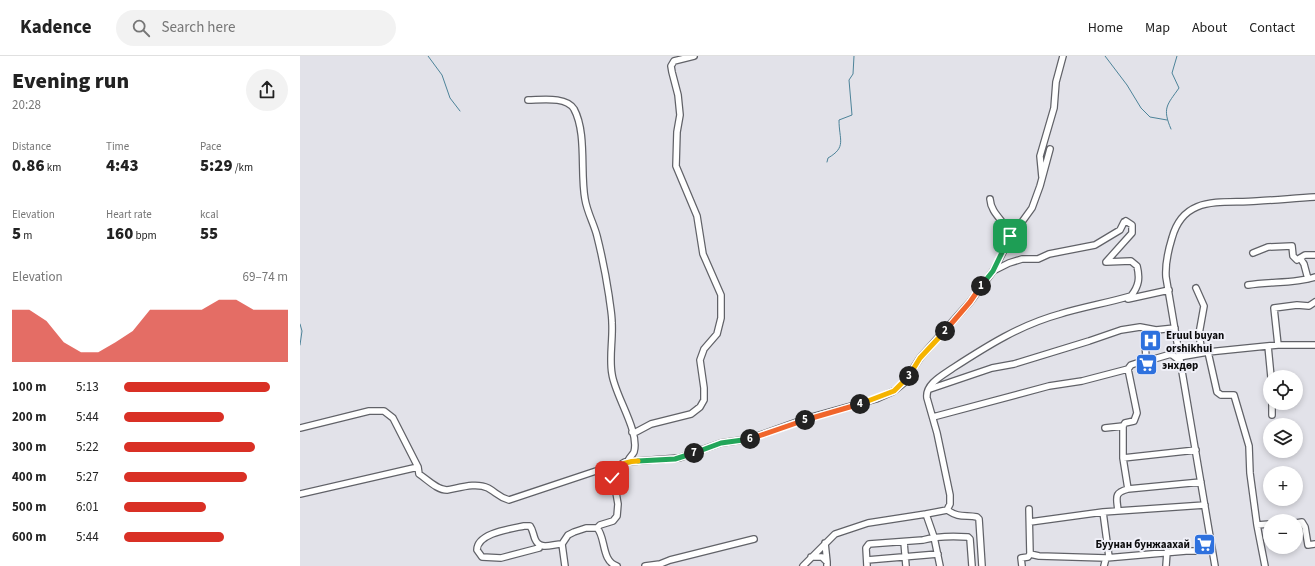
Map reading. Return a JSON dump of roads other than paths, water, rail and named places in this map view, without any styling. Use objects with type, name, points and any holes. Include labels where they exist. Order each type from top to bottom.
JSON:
[{"type":"street","points":[[632,432],[636,432],[651,424],[690,414],[700,407],[704,400],[704,388],[700,360],[702,353],[714,339],[720,326],[722,306],[720,295],[703,254],[697,216],[676,166],[677,132],[680,115],[678,96],[673,80],[671,66],[674,61],[694,56]]},
{"type":"street","points":[[1042,177],[1040,156],[1054,108],[1056,82],[1063,56]]},
{"type":"street","points":[[528,100],[559,101],[568,103],[574,109],[582,148],[584,197],[590,219],[597,235],[609,295],[612,322],[611,365],[613,380],[632,432],[634,452],[628,462]]},
{"type":"street","points":[[300,428],[369,411],[384,410],[393,418],[418,467],[419,474],[442,490],[481,486],[488,488],[501,498],[510,500],[599,470],[607,468],[612,470],[628,462],[679,458],[721,443],[749,439],[808,418],[842,410],[876,399],[894,391],[904,383],[920,358],[970,302],[993,271],[1010,236],[1032,208],[1050,149]]},
{"type":"street","points":[[1215,566],[1168,290],[1166,267],[1168,250],[1180,218],[1188,210],[1200,205],[1216,202],[1315,197]]},
{"type":"street","points":[[990,199],[992,209],[1004,224],[1010,236]]},
{"type":"street","points":[[947,510],[950,504],[950,495],[933,416],[927,398],[927,393],[930,388],[939,377],[979,350],[1009,333],[1061,314],[1131,296],[1136,289],[1139,280],[1137,266],[1131,261],[1106,262],[1132,233],[1132,224],[1125,222],[1120,230],[1095,245],[1049,254],[1038,259],[1022,259],[1008,263],[993,271]]},
{"type":"street","points":[[1253,253],[1268,247],[1288,245],[1292,246],[1295,258],[1297,260],[1304,255],[1315,255]]},
{"type":"street","points":[[1300,258],[1304,264],[1308,279]]},
{"type":"street","points":[[1248,285],[1315,277]]},
{"type":"street","points":[[1196,288],[1204,306],[1199,334],[1217,392],[1221,395],[1234,395],[1249,446],[1250,473],[1256,525],[1265,566]]},
{"type":"street","points":[[1031,325],[1081,310],[1168,290]]},
{"type":"street","points":[[1278,345],[1274,308],[1314,304]]},
{"type":"street","points":[[930,388],[992,368],[1014,364],[1089,342],[1121,330],[1140,326],[1151,330],[1174,328]]},
{"type":"street","points":[[1147,358],[1145,336],[1151,330]]},
{"type":"street","points":[[1179,359],[1205,352],[1278,345],[1315,345]]},
{"type":"street","points":[[1268,346],[1270,370]]},
{"type":"street","points":[[933,416],[1049,386],[1082,381],[1128,369],[1131,365],[1146,360],[1147,358],[1154,359],[1171,354],[1179,359]]},
{"type":"street","points":[[1105,428],[1123,426],[1126,423],[1134,421],[1137,413],[1128,369]]},
{"type":"street","points":[[1272,410],[1272,416]]},
{"type":"street","points":[[1123,426],[1123,458],[1128,489]]},
{"type":"street","points":[[1123,458],[1196,450]]},
{"type":"street","points":[[300,494],[418,467]]},
{"type":"street","points":[[565,566],[562,544],[568,535],[586,528],[597,528],[600,525],[613,521],[618,514],[612,470]]},
{"type":"street","points":[[1118,511],[1117,494],[1119,492],[1128,489],[1201,482]]},
{"type":"street","points":[[1030,522],[1103,512],[1205,505]]},
{"type":"street","points":[[1029,509],[1030,554]]},
{"type":"street","points":[[803,566],[835,534],[848,529],[902,517],[947,510],[958,517],[969,516],[979,518],[982,566]]},
{"type":"street","points":[[1103,512],[1108,557],[1104,566]]},
{"type":"street","points":[[926,514],[934,537],[940,566]]},
{"type":"street","points":[[1256,525],[1263,524]]},
{"type":"street","points":[[1303,524],[1308,545],[1315,544]]},
{"type":"street","points":[[539,548],[494,559],[482,558],[477,550],[479,543],[484,537],[524,526],[530,526],[536,542],[540,545],[562,544]]},
{"type":"street","points":[[597,528],[601,532],[605,552],[613,565],[617,566]]},
{"type":"street","points":[[938,554],[867,563],[866,548],[870,544],[904,542],[934,537],[968,537],[971,548],[972,566]]},
{"type":"street","points":[[645,566],[660,564],[670,560],[754,539]]},
{"type":"street","points":[[904,542],[906,566]]},
{"type":"street","points":[[825,543],[827,564]]},
{"type":"street","points":[[1022,566],[1021,558],[1028,557],[1030,554],[1039,556],[1108,557],[1167,552],[1212,551]]},
{"type":"street","points":[[1166,566],[1167,552]]},
{"type":"street","points":[[811,557],[822,557],[827,564]]},
{"type":"waterway","points":[[428,56],[442,75],[450,98],[460,111]]},
{"type":"waterway","points":[[827,162],[828,158],[834,154],[840,146],[841,138],[839,120],[852,115],[849,80],[853,74],[854,56]]},
{"type":"waterway","points":[[1105,56],[1127,85],[1141,108],[1150,117],[1167,120]]},
{"type":"waterway","points":[[1171,129],[1166,111],[1169,103],[1179,88],[1172,73],[1177,56]]},
{"type":"waterway","points":[[300,324],[302,331],[300,345]]},
{"type":"place","name":"Eruul buyan orshikhui","points":[[1151,341]]},
{"type":"place","name":"энхдөр","points":[[1147,365]]},
{"type":"place","name":"Буунан бунжаахай","points":[[1205,544]]}]
